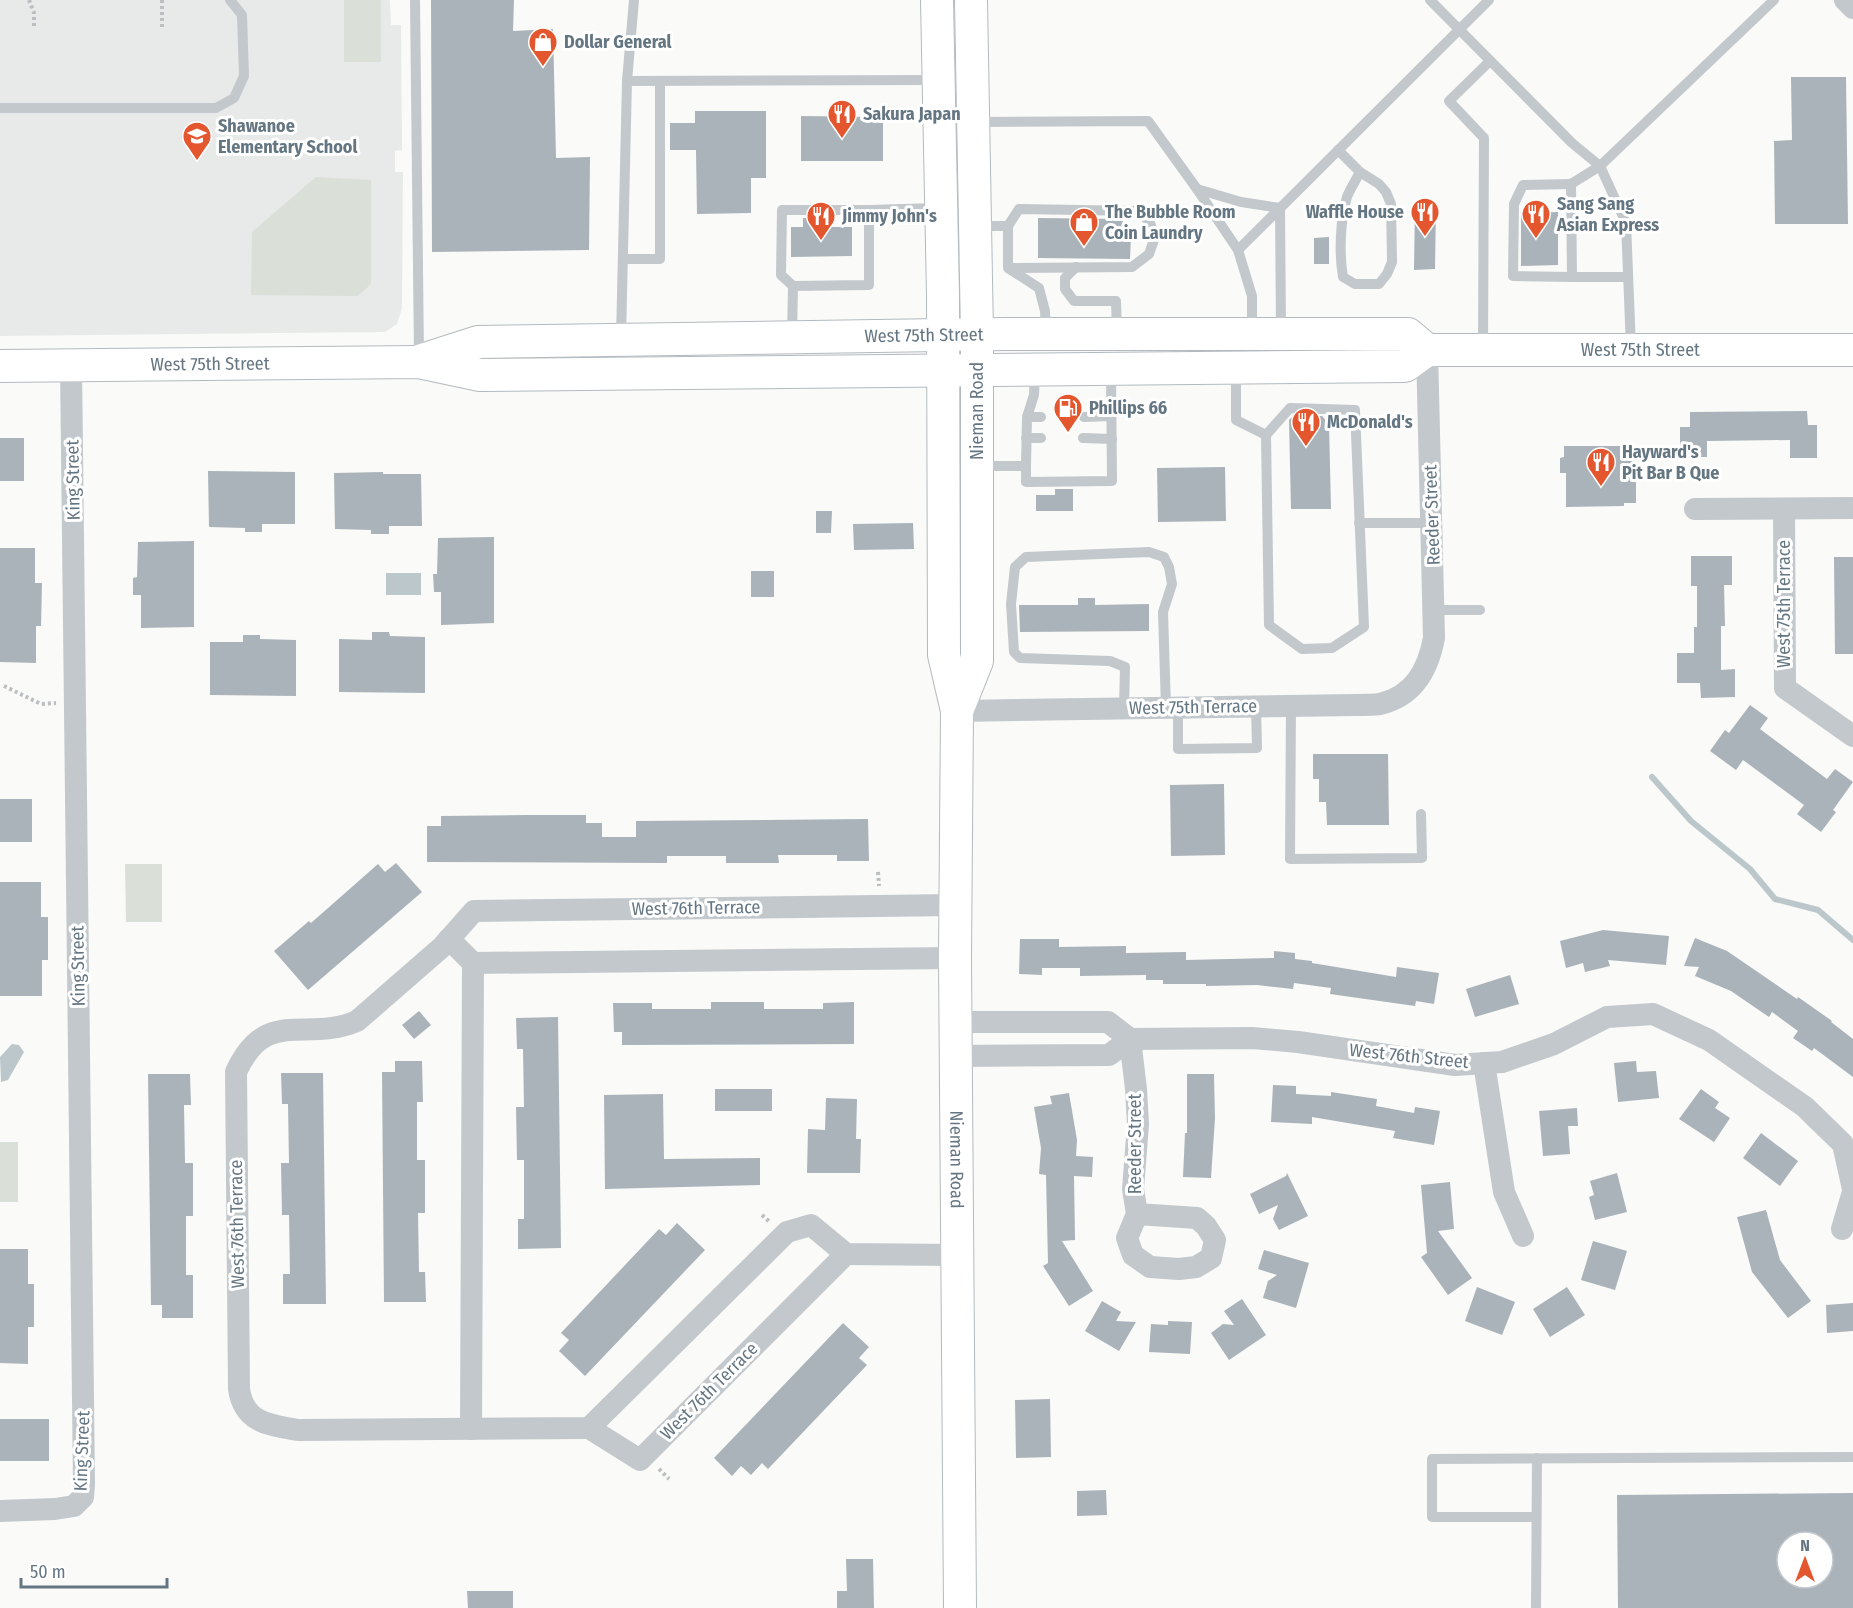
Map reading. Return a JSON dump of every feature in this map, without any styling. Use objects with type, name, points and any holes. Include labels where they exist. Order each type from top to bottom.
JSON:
[{"type":"main road","name":"Nieman Road","points":[[937,0],[943,371],[944,656],[957,711],[955,1056],[960,1608]]},
{"type":"main road","name":"Nieman Road","points":[[957,711],[977,661],[977,335],[971,0]]},
{"type":"main road","name":"West 75th Street","points":[[419,362],[478,342],[1046,334],[1408,334],[1427,350]]},
{"type":"main road","name":"West 75th Street","points":[[0,366],[419,362],[480,375],[1405,366],[1427,350],[1853,350]]},
{"type":"street","points":[[1845,0],[1853,8]]},
{"type":"street","name":"Reeder Street","points":[[1421,677],[1430,660],[1434,638],[1427,350]]},
{"type":"street","name":"King Street","points":[[9,1510],[55,1509],[74,1506],[83,1497],[84,1485],[72,365]]},
{"type":"street","points":[[1695,509],[1853,508]]},
{"type":"street","name":"West 75th Terrace","points":[[1784,509],[1785,688],[1853,736]]},
{"type":"street","name":"West 75th Terrace","points":[[957,711],[1380,704],[1401,696],[1421,677]]},
{"type":"street","name":"West 76th Terrace","points":[[846,1254],[640,1460],[589,1428],[298,1430],[275,1426],[258,1420],[246,1412],[239,1389],[236,1072],[255,1042],[267,1034],[282,1030],[345,1026],[357,1021],[449,939],[474,911],[955,905]]},
{"type":"street","points":[[449,939],[473,963],[471,1429]]},
{"type":"street","points":[[473,963],[955,958]]},
{"type":"street","name":"West 76th Street","points":[[955,1056],[1109,1055],[1130,1040],[1252,1038],[1299,1042],[1455,1065],[1502,1062],[1554,1044],[1607,1017],[1653,1014],[1709,1040],[1805,1107],[1843,1144],[1853,1191],[1842,1229]]},
{"type":"street","points":[[955,1022],[1108,1022],[1130,1040]]},
{"type":"street","name":"Reeder Street","points":[[1130,1040],[1137,1101],[1137,1143],[1133,1189],[1137,1214]]},
{"type":"street","points":[[1484,1063],[1504,1192],[1523,1236]]},
{"type":"street","points":[[589,1428],[787,1232],[811,1225],[846,1254],[957,1255]]},
{"type":"lane","points":[[0,108],[216,108],[234,98],[244,76],[242,15],[230,0]]},
{"type":"lane","points":[[415,0],[419,362]]},
{"type":"lane","points":[[621,340],[627,81],[634,0]]},
{"type":"lane","points":[[1431,0],[1572,143],[1600,166],[1626,223],[1631,350]]},
{"type":"lane","points":[[1238,250],[1489,0]]},
{"type":"lane","points":[[1628,277],[1513,276],[1514,204],[1523,185],[1571,184],[1600,166],[1774,0]]},
{"type":"lane","points":[[1483,350],[1484,138],[1449,101],[1490,61]]},
{"type":"lane","points":[[627,81],[939,80]]},
{"type":"lane","points":[[623,259],[660,259],[660,81]]},
{"type":"lane","points":[[973,122],[1148,121],[1238,250],[1267,334]]},
{"type":"lane","points":[[1338,150],[1360,172],[1379,184],[1386,192],[1391,204],[1392,262],[1387,274],[1379,284],[1355,284],[1343,277],[1340,258],[1344,214],[1347,197],[1360,172]]},
{"type":"lane","points":[[1571,184],[1572,277]]},
{"type":"lane","points":[[1197,189],[1241,202],[1280,208]]},
{"type":"lane","points":[[869,210],[869,285],[793,286],[782,275],[782,210],[941,208]]},
{"type":"lane","points":[[1267,334],[1280,208]]},
{"type":"lane","points":[[1019,209],[1140,211],[1150,223],[1155,237],[1149,254],[1132,267],[1008,268],[1008,226],[1019,209]]},
{"type":"lane","points":[[975,226],[1008,226]]},
{"type":"lane","points":[[1076,267],[1065,278],[1065,289],[1074,301],[1116,301],[1117,334]]},
{"type":"lane","points":[[1008,268],[1039,288],[1045,311],[1046,334]]},
{"type":"lane","points":[[792,339],[793,286]]},
{"type":"lane","points":[[1236,366],[1236,420],[1266,435]]},
{"type":"lane","points":[[1035,370],[1034,395],[1027,417],[1026,482],[1112,481],[1110,368]]},
{"type":"lane","points":[[1290,408],[1354,410],[1364,627],[1332,648],[1302,649],[1269,625],[1266,435],[1290,408]]},
{"type":"lane","points":[[1084,417],[1111,416]]},
{"type":"lane","points":[[1027,417],[1041,417]]},
{"type":"lane","points":[[1026,438],[1041,438]]},
{"type":"lane","points":[[1083,438],[1112,439]]},
{"type":"lane","points":[[977,466],[1026,466]]},
{"type":"lane","points":[[1359,523],[1432,524]]},
{"type":"lane","points":[[1124,708],[1125,668],[1110,661],[1020,658],[1014,652],[1011,604],[1015,567],[1026,557],[1149,552],[1164,557],[1169,567],[1172,584],[1163,612],[1178,749],[1257,748],[1256,706]]},
{"type":"lane","points":[[1434,610],[1480,610]]},
{"type":"lane","points":[[1291,706],[1290,859],[1422,858],[1421,814]]},
{"type":"lane","points":[[1536,1517],[1432,1517],[1432,1459],[1853,1457]]},
{"type":"lane","points":[[1536,1608],[1537,1458]]},
{"type":"path","points":[[29,0],[34,13],[34,29]]},
{"type":"path","points":[[162,0],[162,28]]},
{"type":"path","points":[[4,686],[41,704],[75,703]]},
{"type":"shaded area","name":"Shawanoe Elementary School","points":[[0,0],[390,0],[391,25],[401,25],[402,150],[395,151],[395,172],[403,172],[402,308],[397,324],[385,332],[0,336]]},
{"type":"shaded area","points":[[344,0],[381,0],[381,62],[344,62]]},
{"type":"shaded area","points":[[316,177],[371,180],[371,284],[358,296],[251,295],[252,232]]},
{"type":"shaded area","points":[[386,573],[421,573],[421,595],[386,595]]},
{"type":"shaded area","points":[[125,864],[162,864],[162,922],[126,922]]},
{"type":"shaded area","points":[[12,1044],[19,1045],[24,1052],[8,1080],[1,1082],[0,1057]]},
{"type":"shaded area","points":[[0,1142],[18,1142],[18,1202],[0,1202]]},
{"type":"building","points":[[431,0],[514,0],[513,31],[553,29],[556,158],[590,157],[589,250],[432,252]]},
{"type":"building","points":[[1791,77],[1846,77],[1848,224],[1775,224],[1774,141],[1792,140]]},
{"type":"building","points":[[695,111],[766,111],[766,178],[751,178],[751,213],[697,214],[696,150],[670,150],[670,123],[695,123]]},
{"type":"building","name":"Sakura Japan","points":[[801,116],[883,117],[883,161],[801,161]]},
{"type":"building","name":"Waffle House","points":[[1415,204],[1436,204],[1435,269],[1414,270]]},
{"type":"building","name":"Sang Sang Asian Express","points":[[1558,212],[1558,265],[1521,266],[1521,213]]},
{"type":"building","name":"Jimmy John's","points":[[803,218],[827,218],[827,227],[852,227],[852,256],[791,257],[791,227],[803,227]]},
{"type":"building","name":"The Bubble Room Coin Laundry","points":[[1038,218],[1123,219],[1122,235],[1131,235],[1130,259],[1038,258]]},
{"type":"building","points":[[1329,237],[1329,264],[1314,264],[1314,238]]},
{"type":"building","points":[[1807,411],[1808,425],[1817,425],[1817,458],[1790,458],[1790,440],[1707,441],[1707,457],[1680,457],[1680,427],[1690,427],[1690,412]]},
{"type":"building","points":[[1293,416],[1322,416],[1329,424],[1331,509],[1291,509],[1289,420]]},
{"type":"building","points":[[0,438],[24,438],[24,481],[0,481]]},
{"type":"building","name":"Hayward's Pit Bar B Que","points":[[1564,446],[1636,446],[1636,503],[1624,503],[1624,506],[1566,507],[1566,473],[1560,473],[1560,458],[1564,457]]},
{"type":"building","points":[[1225,467],[1226,521],[1158,522],[1157,468]]},
{"type":"building","points":[[208,471],[295,472],[295,524],[262,524],[262,532],[245,532],[245,528],[209,527]]},
{"type":"building","points":[[383,472],[383,474],[421,474],[422,526],[389,526],[389,534],[371,534],[371,530],[335,529],[334,473]]},
{"type":"building","points":[[1055,489],[1073,489],[1073,511],[1036,511],[1036,495],[1055,495]]},
{"type":"building","points":[[816,511],[832,511],[831,533],[816,533]]},
{"type":"building","points":[[913,523],[914,549],[854,550],[853,524]]},
{"type":"building","points":[[494,537],[494,623],[441,625],[441,592],[434,592],[433,574],[437,574],[438,538]]},
{"type":"building","points":[[194,541],[194,627],[141,628],[141,595],[133,595],[133,578],[137,577],[138,542]]},
{"type":"building","points":[[0,548],[35,548],[35,583],[42,583],[41,626],[36,626],[36,663],[0,662]]},
{"type":"building","points":[[1691,556],[1732,556],[1732,585],[1724,585],[1725,626],[1721,626],[1721,670],[1735,669],[1735,697],[1701,698],[1700,683],[1677,683],[1677,653],[1694,653],[1694,627],[1697,627],[1697,586],[1691,586]]},
{"type":"building","points":[[1834,557],[1853,557],[1853,654],[1835,654]]},
{"type":"building","points":[[751,571],[774,571],[774,597],[751,597]]},
{"type":"building","points":[[1078,598],[1095,598],[1095,605],[1149,604],[1149,631],[1020,632],[1019,605],[1078,605]]},
{"type":"building","points":[[372,632],[389,632],[390,636],[425,637],[425,693],[339,692],[339,639],[372,640]]},
{"type":"building","points":[[243,635],[260,635],[260,639],[296,640],[296,696],[210,695],[210,642],[243,642]]},
{"type":"building","points":[[1750,705],[1768,718],[1760,729],[1827,779],[1835,769],[1853,782],[1833,810],[1836,812],[1821,832],[1797,814],[1804,805],[1743,760],[1736,770],[1710,751],[1725,730],[1729,733]]},
{"type":"building","points":[[1313,754],[1388,754],[1389,825],[1327,825],[1326,802],[1319,802],[1319,779],[1313,779]]},
{"type":"building","points":[[1224,784],[1225,855],[1171,856],[1170,785]]},
{"type":"building","points":[[0,799],[32,799],[32,842],[0,842]]},
{"type":"building","points":[[586,815],[586,823],[602,823],[602,837],[636,837],[636,821],[868,819],[869,861],[837,861],[837,855],[778,855],[779,863],[726,863],[726,856],[667,856],[667,863],[427,862],[427,826],[441,826],[441,816]]},
{"type":"building","points":[[396,863],[422,892],[308,990],[274,951],[309,921],[311,923],[378,864],[385,872]]},
{"type":"building","points":[[0,882],[41,882],[41,917],[48,917],[48,960],[42,960],[42,996],[0,996]]},
{"type":"building","points":[[1603,930],[1669,936],[1666,965],[1608,960],[1610,966],[1585,972],[1583,963],[1566,968],[1560,941]]},
{"type":"building","points":[[1695,938],[1727,951],[1797,999],[1798,997],[1853,1039],[1853,1077],[1814,1048],[1812,1051],[1793,1038],[1798,1031],[1772,1012],[1769,1017],[1731,991],[1695,976],[1699,967],[1684,966]]},
{"type":"building","points":[[1020,939],[1059,939],[1059,947],[1126,946],[1126,953],[1186,952],[1186,960],[1274,958],[1274,951],[1295,953],[1295,959],[1312,961],[1312,963],[1396,977],[1397,967],[1439,973],[1434,1004],[1416,1001],[1415,1006],[1330,994],[1331,988],[1294,983],[1293,989],[1257,985],[1163,984],[1163,980],[1146,980],[1146,975],[1080,976],[1080,968],[1042,968],[1042,975],[1019,974]]},
{"type":"building","points":[[1510,975],[1519,1004],[1475,1017],[1466,989]]},
{"type":"building","points":[[711,1002],[764,1002],[764,1009],[823,1009],[823,1003],[854,1002],[854,1044],[622,1045],[622,1032],[614,1032],[613,1003],[652,1003],[652,1009],[711,1009]]},
{"type":"building","points":[[419,1011],[431,1025],[414,1039],[402,1025]]},
{"type":"building","points":[[558,1017],[561,1248],[518,1249],[518,1219],[524,1219],[524,1160],[517,1160],[516,1107],[524,1107],[523,1049],[517,1049],[516,1018]]},
{"type":"building","points":[[395,1061],[422,1061],[423,1102],[417,1102],[417,1160],[425,1160],[425,1213],[418,1213],[419,1272],[425,1272],[426,1302],[384,1302],[382,1072],[395,1072]]},
{"type":"building","points":[[1636,1061],[1637,1072],[1656,1071],[1659,1098],[1618,1102],[1614,1063]]},
{"type":"building","points":[[281,1073],[323,1073],[326,1304],[283,1304],[283,1274],[290,1274],[289,1215],[282,1215],[281,1163],[289,1163],[288,1104],[282,1104]]},
{"type":"building","points":[[148,1074],[190,1074],[191,1105],[184,1105],[185,1163],[193,1163],[193,1216],[186,1216],[186,1275],[193,1275],[193,1318],[162,1318],[162,1305],[151,1305]]},
{"type":"building","points":[[1187,1074],[1214,1074],[1215,1118],[1211,1178],[1183,1177],[1185,1133],[1187,1133]]},
{"type":"building","points":[[1273,1085],[1296,1086],[1296,1094],[1331,1096],[1331,1092],[1377,1099],[1376,1106],[1414,1113],[1415,1107],[1440,1111],[1434,1145],[1393,1138],[1395,1131],[1312,1117],[1312,1124],[1271,1122]]},
{"type":"building","points":[[715,1089],[772,1089],[772,1111],[715,1111]]},
{"type":"building","points":[[1701,1089],[1719,1102],[1715,1108],[1730,1118],[1714,1142],[1679,1119]]},
{"type":"building","points":[[1069,1093],[1077,1140],[1076,1156],[1093,1157],[1092,1177],[1074,1176],[1075,1240],[1062,1241],[1093,1291],[1069,1306],[1043,1266],[1048,1263],[1046,1175],[1039,1174],[1041,1148],[1034,1107],[1052,1104],[1050,1096]]},
{"type":"building","points":[[663,1094],[664,1159],[760,1158],[760,1185],[605,1189],[604,1095]]},
{"type":"building","points":[[826,1098],[857,1099],[856,1139],[861,1139],[860,1173],[807,1173],[808,1129],[825,1130]]},
{"type":"building","points":[[1577,1108],[1578,1126],[1568,1126],[1570,1154],[1543,1156],[1539,1111]]},
{"type":"building","points":[[1761,1133],[1798,1161],[1780,1186],[1743,1158]]},
{"type":"building","points":[[1287,1173],[1308,1216],[1279,1230],[1273,1219],[1278,1205],[1259,1214],[1250,1194],[1286,1176]]},
{"type":"building","points":[[1617,1173],[1627,1212],[1595,1220],[1589,1197],[1594,1195],[1590,1181]]},
{"type":"building","points":[[1450,1182],[1454,1229],[1438,1231],[1472,1278],[1448,1295],[1421,1257],[1427,1253],[1421,1185]]},
{"type":"building","points":[[1766,1210],[1780,1260],[1811,1301],[1788,1318],[1752,1272],[1737,1217]]},
{"type":"building","points":[[677,1223],[705,1250],[585,1376],[559,1351],[569,1340],[561,1333],[659,1229],[666,1235]]},
{"type":"building","points":[[1593,1241],[1627,1251],[1615,1290],[1581,1280]]},
{"type":"building","points":[[0,1249],[28,1249],[28,1284],[34,1284],[34,1327],[28,1327],[28,1364],[0,1363]]},
{"type":"building","points":[[1264,1250],[1309,1263],[1296,1308],[1263,1298],[1268,1281],[1277,1275],[1258,1269]]},
{"type":"building","points":[[1477,1287],[1515,1302],[1502,1335],[1465,1321]]},
{"type":"building","points":[[1567,1287],[1585,1315],[1550,1337],[1533,1309]]},
{"type":"building","points":[[1242,1299],[1266,1335],[1229,1360],[1211,1333],[1223,1324],[1234,1325],[1224,1311]]},
{"type":"building","points":[[1102,1301],[1121,1312],[1116,1321],[1136,1322],[1119,1351],[1085,1331]]},
{"type":"building","points":[[1853,1303],[1853,1331],[1827,1333],[1826,1305]]},
{"type":"building","points":[[1168,1321],[1192,1322],[1190,1354],[1149,1352],[1151,1324],[1168,1325]]},
{"type":"building","points":[[843,1323],[869,1347],[859,1358],[867,1365],[768,1469],[762,1463],[751,1475],[741,1466],[732,1476],[714,1458]]},
{"type":"building","points":[[1050,1399],[1051,1457],[1016,1458],[1015,1400]]},
{"type":"building","points":[[0,1419],[49,1419],[49,1461],[0,1461]]},
{"type":"building","points":[[1106,1490],[1107,1515],[1077,1516],[1077,1491]]},
{"type":"building","points":[[1853,1493],[1853,1608],[1618,1608],[1617,1495]]},
{"type":"building","points":[[846,1559],[873,1559],[874,1608],[837,1608],[837,1591],[847,1591]]},
{"type":"building","points":[[467,1591],[513,1591],[513,1608],[468,1608]]},
{"type":"waterway","points":[[1652,777],[1691,821],[1750,869],[1775,899],[1818,910],[1853,940]]},
{"type":"place","name":"Dollar General","points":[[543,68]]},
{"type":"place","name":"Sakura Japan","points":[[842,140]]},
{"type":"place","name":"Shawanoe Elementary School","points":[[197,162]]},
{"type":"place","name":"Waffle House","points":[[1425,238]]},
{"type":"place","name":"Sang Sang Asian Express","points":[[1536,240]]},
{"type":"place","name":"Jimmy John's","points":[[821,242]]},
{"type":"place","name":"The Bubble Room Coin Laundry","points":[[1084,248]]},
{"type":"place","name":"Phillips 66","points":[[1068,434]]},
{"type":"place","name":"McDonald's","points":[[1306,448]]},
{"type":"place","name":"Hayward's Pit Bar B Que","points":[[1601,488]]}]
